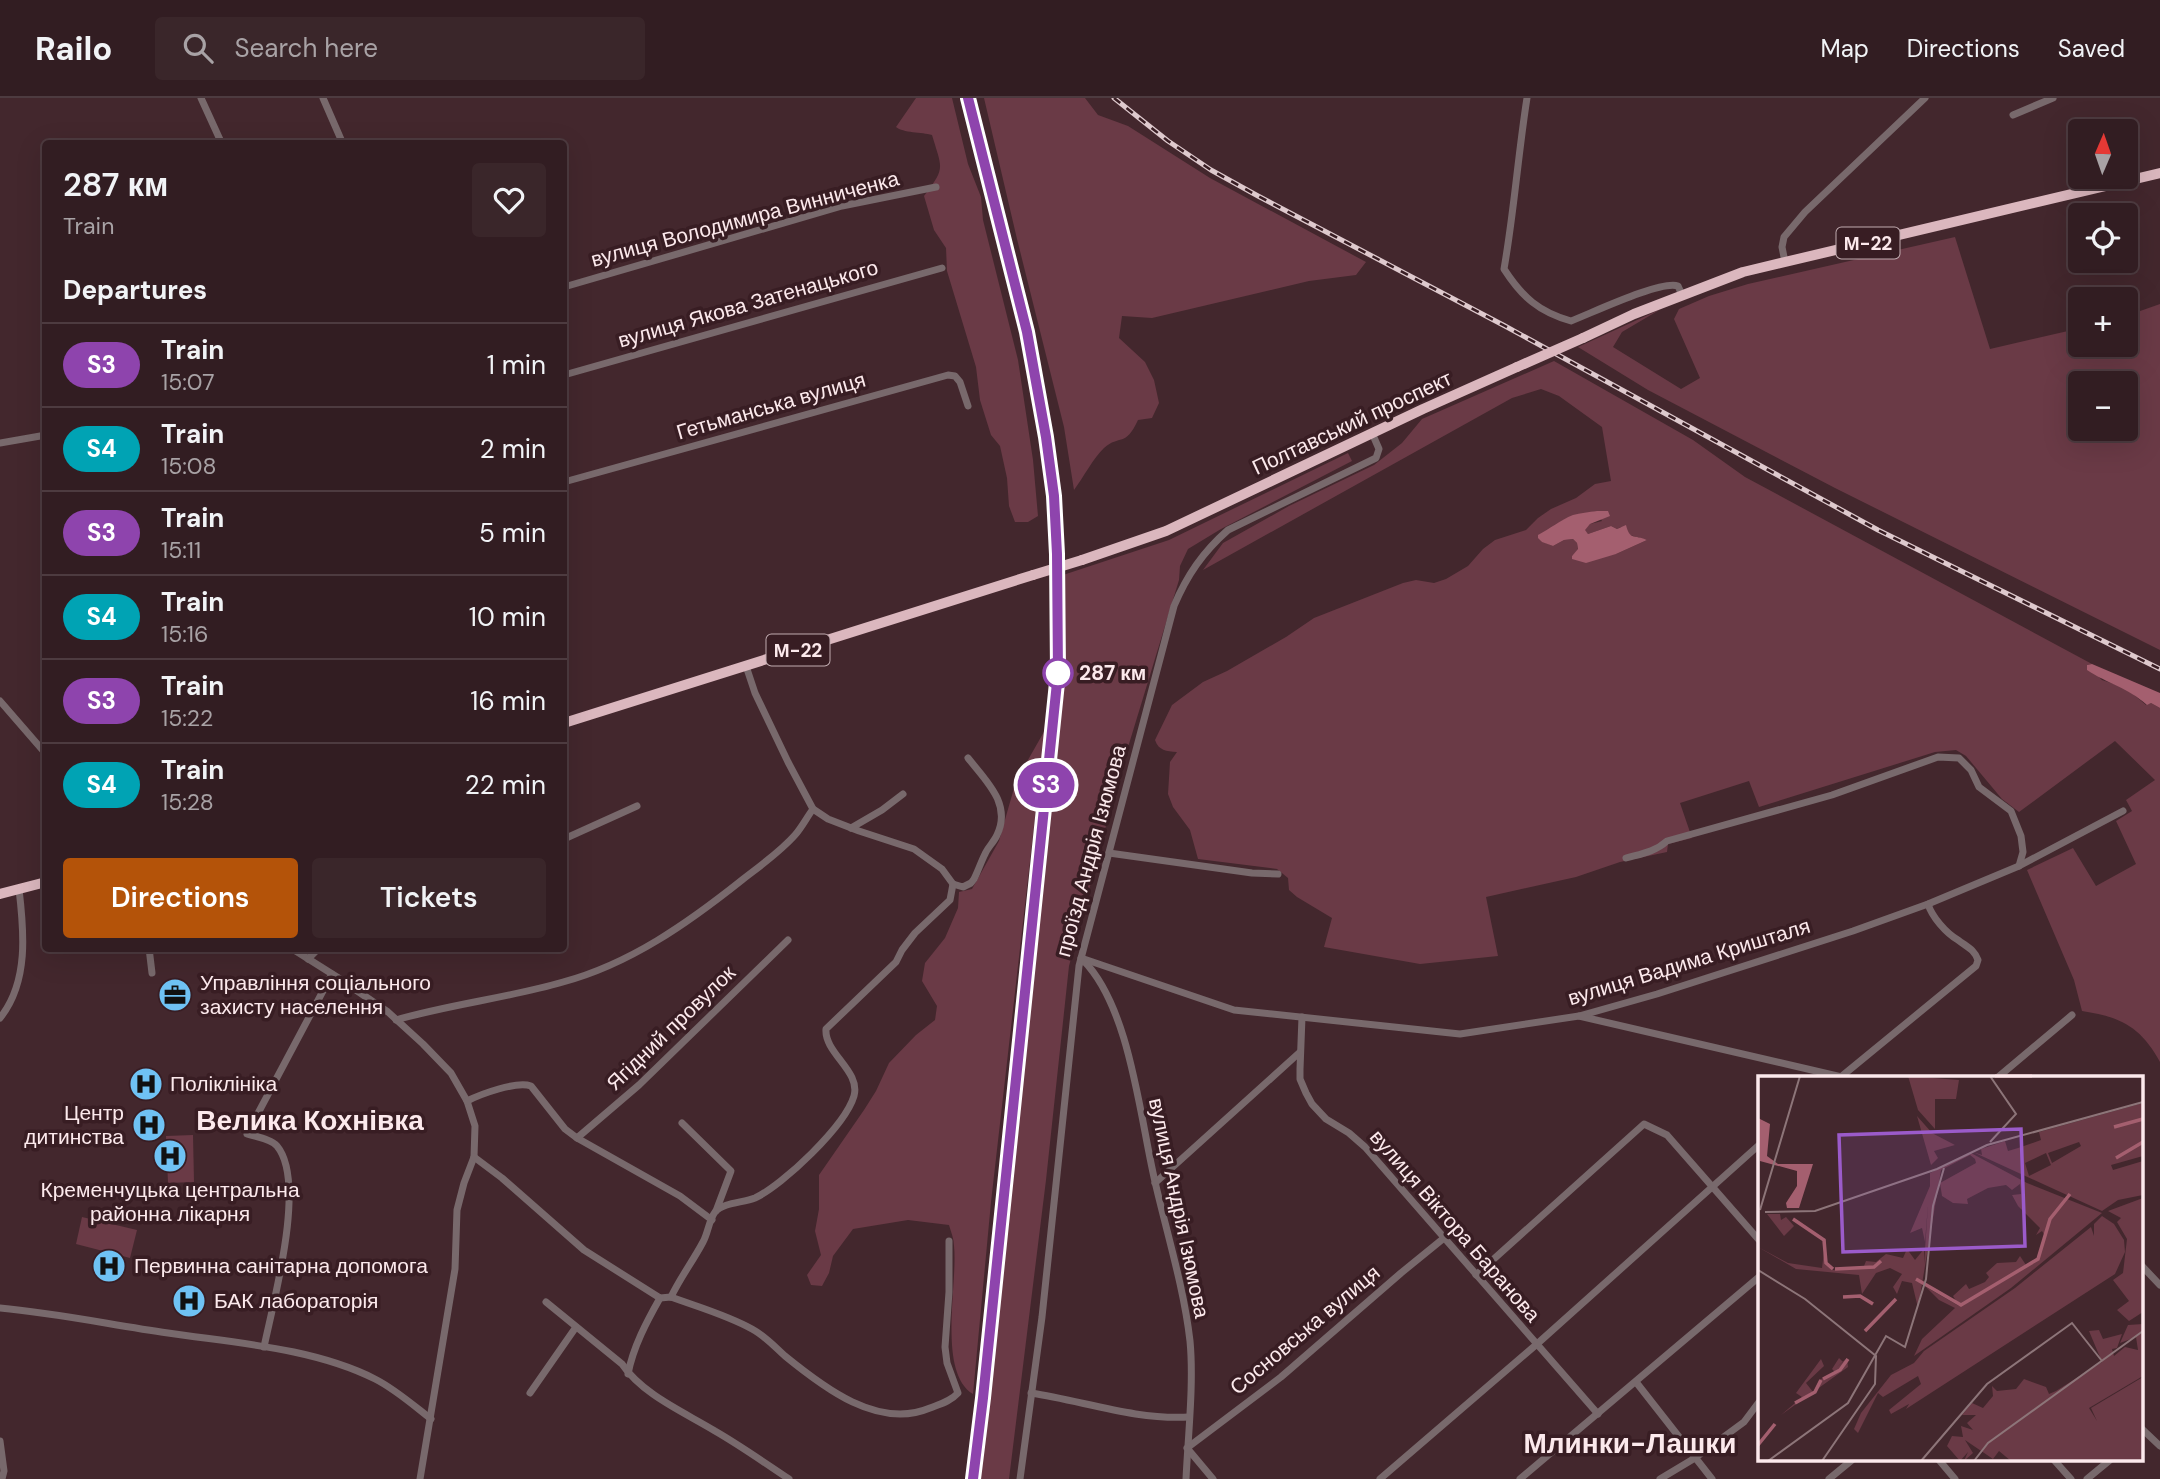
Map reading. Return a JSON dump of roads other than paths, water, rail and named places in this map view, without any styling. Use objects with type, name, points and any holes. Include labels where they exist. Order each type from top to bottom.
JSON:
[{"type":"highway","name":"Полтавський проспект","points":[[567,722],[1082,560],[1166,531],[1517,367],[1682,295],[1743,272],[2160,173]]},
{"type":"highway","points":[[0,894],[42,883]]},
{"type":"street","points":[[201,98],[220,140]]},
{"type":"street","points":[[323,98],[341,140]]},
{"type":"street","points":[[1527,98],[1504,269],[1514,284],[1532,304],[1572,321],[1650,290],[1674,285],[1678,286],[1682,295]]},
{"type":"street","points":[[1785,262],[1782,247],[1784,237],[1805,212],[1925,98]]},
{"type":"street","points":[[2013,115],[2053,98]]},
{"type":"street","name":"вулиця Володимира Винниченка","points":[[567,286],[842,206],[936,187]]},
{"type":"street","name":"вулиця Якова Затенацького","points":[[567,374],[942,268]]},
{"type":"street","name":"Гетьманська вулиця","points":[[567,481],[948,375],[955,376],[960,382],[968,406]]},
{"type":"street","name":"проїзд Андрія Ізюмова","points":[[1020,1479],[1058,1167],[1076,981],[1174,606],[1184,582],[1209,546],[1228,530],[1376,458],[1379,449],[1372,433]]},
{"type":"street","points":[[0,443],[42,436]]},
{"type":"street","points":[[746,666],[761,705],[813,809],[851,828],[914,849],[942,869],[953,884],[962,887],[971,883],[996,837],[1002,815],[995,793],[968,758]]},
{"type":"street","points":[[0,701],[42,749]]},
{"type":"street","points":[[1626,858],[1650,852],[1667,841],[1832,795],[1938,757],[1949,757],[1959,758],[1971,770],[1979,787],[2011,811],[2021,836],[2023,852],[2019,866]]},
{"type":"street","points":[[851,828],[903,794]]},
{"type":"street","points":[[567,838],[636,806]]},
{"type":"street","points":[[396,1020],[430,1010],[494,999],[565,982],[612,966],[665,936],[743,880],[795,835],[813,809]]},
{"type":"street","name":"вулиця Вадима Кришталя","points":[[1081,958],[1234,1010],[1460,1034],[1579,1016],[1853,931],[1928,904],[2019,866],[2123,811]]},
{"type":"street","points":[[1109,853],[1252,873],[1278,874]]},
{"type":"street","points":[[714,1216],[722,1207],[752,1199],[785,1179],[837,1124],[855,1092],[851,1077],[827,1040],[826,1029],[896,962],[915,933],[950,901],[953,884]]},
{"type":"street","points":[[0,1018],[8,1007],[21,971],[24,931],[19,889]]},
{"type":"street","points":[[1845,1076],[1976,966],[1978,960],[1975,953],[1950,934],[1929,910],[1928,904]]},
{"type":"street","name":"Ягідний провулок","points":[[577,1138],[639,1085],[788,940]]},
{"type":"street","points":[[149,952],[152,973]]},
{"type":"street","points":[[297,952],[396,1020],[451,1073],[467,1101],[475,1126],[474,1157],[457,1210],[455,1269],[420,1479]]},
{"type":"street","points":[[308,959],[315,952]]},
{"type":"street","name":"вулиця Андрія Ізюмова","points":[[1081,958],[1105,990],[1125,1038],[1182,1296],[1191,1355],[1186,1479]]},
{"type":"street","points":[[264,1348],[284,1250],[289,1206],[289,1173],[275,1143],[247,1134],[332,974]]},
{"type":"street","points":[[1999,1076],[2072,1015]]},
{"type":"street","points":[[1579,1016],[1840,1076]]},
{"type":"street","name":"вулиця Віктора Баранова","points":[[1302,1017],[1300,1079],[1312,1104],[1326,1119],[1365,1147],[1598,1414]]},
{"type":"street","points":[[1155,1183],[1299,1053]]},
{"type":"street","points":[[467,1101],[513,1086],[531,1086],[565,1129],[577,1138],[714,1216]]},
{"type":"street","points":[[671,1297],[704,1241],[731,1171],[682,1123]]},
{"type":"street","points":[[1476,1275],[1644,1124],[1667,1135],[1758,1239]]},
{"type":"street","points":[[1380,1479],[1537,1344],[1758,1145]]},
{"type":"street","points":[[474,1157],[584,1250],[660,1298],[671,1297],[750,1328],[764,1336],[798,1366],[862,1407],[895,1414],[921,1412],[956,1396],[958,1390],[947,1363],[945,1347],[949,1241]]},
{"type":"street","name":"Сосновська вулиця","points":[[1187,1448],[1281,1377],[1444,1238]]},
{"type":"street","points":[[2142,1266],[2160,1285]]},
{"type":"street","points":[[1520,1479],[1758,1278]]},
{"type":"street","points":[[628,1374],[648,1321],[660,1298]]},
{"type":"street","points":[[546,1302],[622,1364],[628,1374],[646,1389],[789,1479]]},
{"type":"street","points":[[0,1308],[44,1312],[315,1358],[375,1379],[431,1419]]},
{"type":"street","points":[[530,1393],[576,1327]]},
{"type":"street","points":[[1636,1382],[1712,1479]]},
{"type":"street","points":[[1031,1393],[1138,1416],[1188,1417]]},
{"type":"street","points":[[1660,1479],[1695,1458],[1744,1422],[1758,1403]]},
{"type":"street","points":[[2142,1430],[2160,1446]]},
{"type":"street","points":[[0,1441],[4,1471],[2,1479]]},
{"type":"street","points":[[1187,1448],[1213,1479]]},
{"type":"street","points":[[1829,1479],[1850,1462]]},
{"type":"street","points":[[1941,1462],[1955,1479]]},
{"type":"street","points":[[2056,1462],[2071,1479]]},
{"type":"street","points":[[2087,1479],[2108,1462]]},
{"type":"railway","points":[[968,98],[1018,294],[1039,393],[1054,493],[1059,606],[1058,673],[973,1479]]},
{"type":"railway","points":[[1114,98],[1168,141],[1211,170],[1258,196],[1505,326],[1878,530],[2160,669]]},
{"type":"train","name":"S3","points":[[968,98],[1016,286],[1037,383],[1054,496],[1059,622],[1058,673],[973,1479]]},
{"type":"place","name":"287 км","points":[[1058,673]]},
{"type":"place","name":"Управління соціального захисту населення","points":[[175,995]]},
{"type":"place","name":"Поліклініка","points":[[146,1084]]},
{"type":"place","name":"Центр дитинства","points":[[149,1125]]},
{"type":"place","name":"Кременчуцька центральна районна лікарня","points":[[170,1156]]},
{"type":"place","name":"Первинна санітарна допомога","points":[[109,1266]]},
{"type":"place","name":"БАК лабораторія","points":[[189,1301]]},
{"type":"district","name":"Велика Кохнівка","points":[[310,1120]]},
{"type":"district","name":"Млинки-Лашки","points":[[1630,1443]]}]
